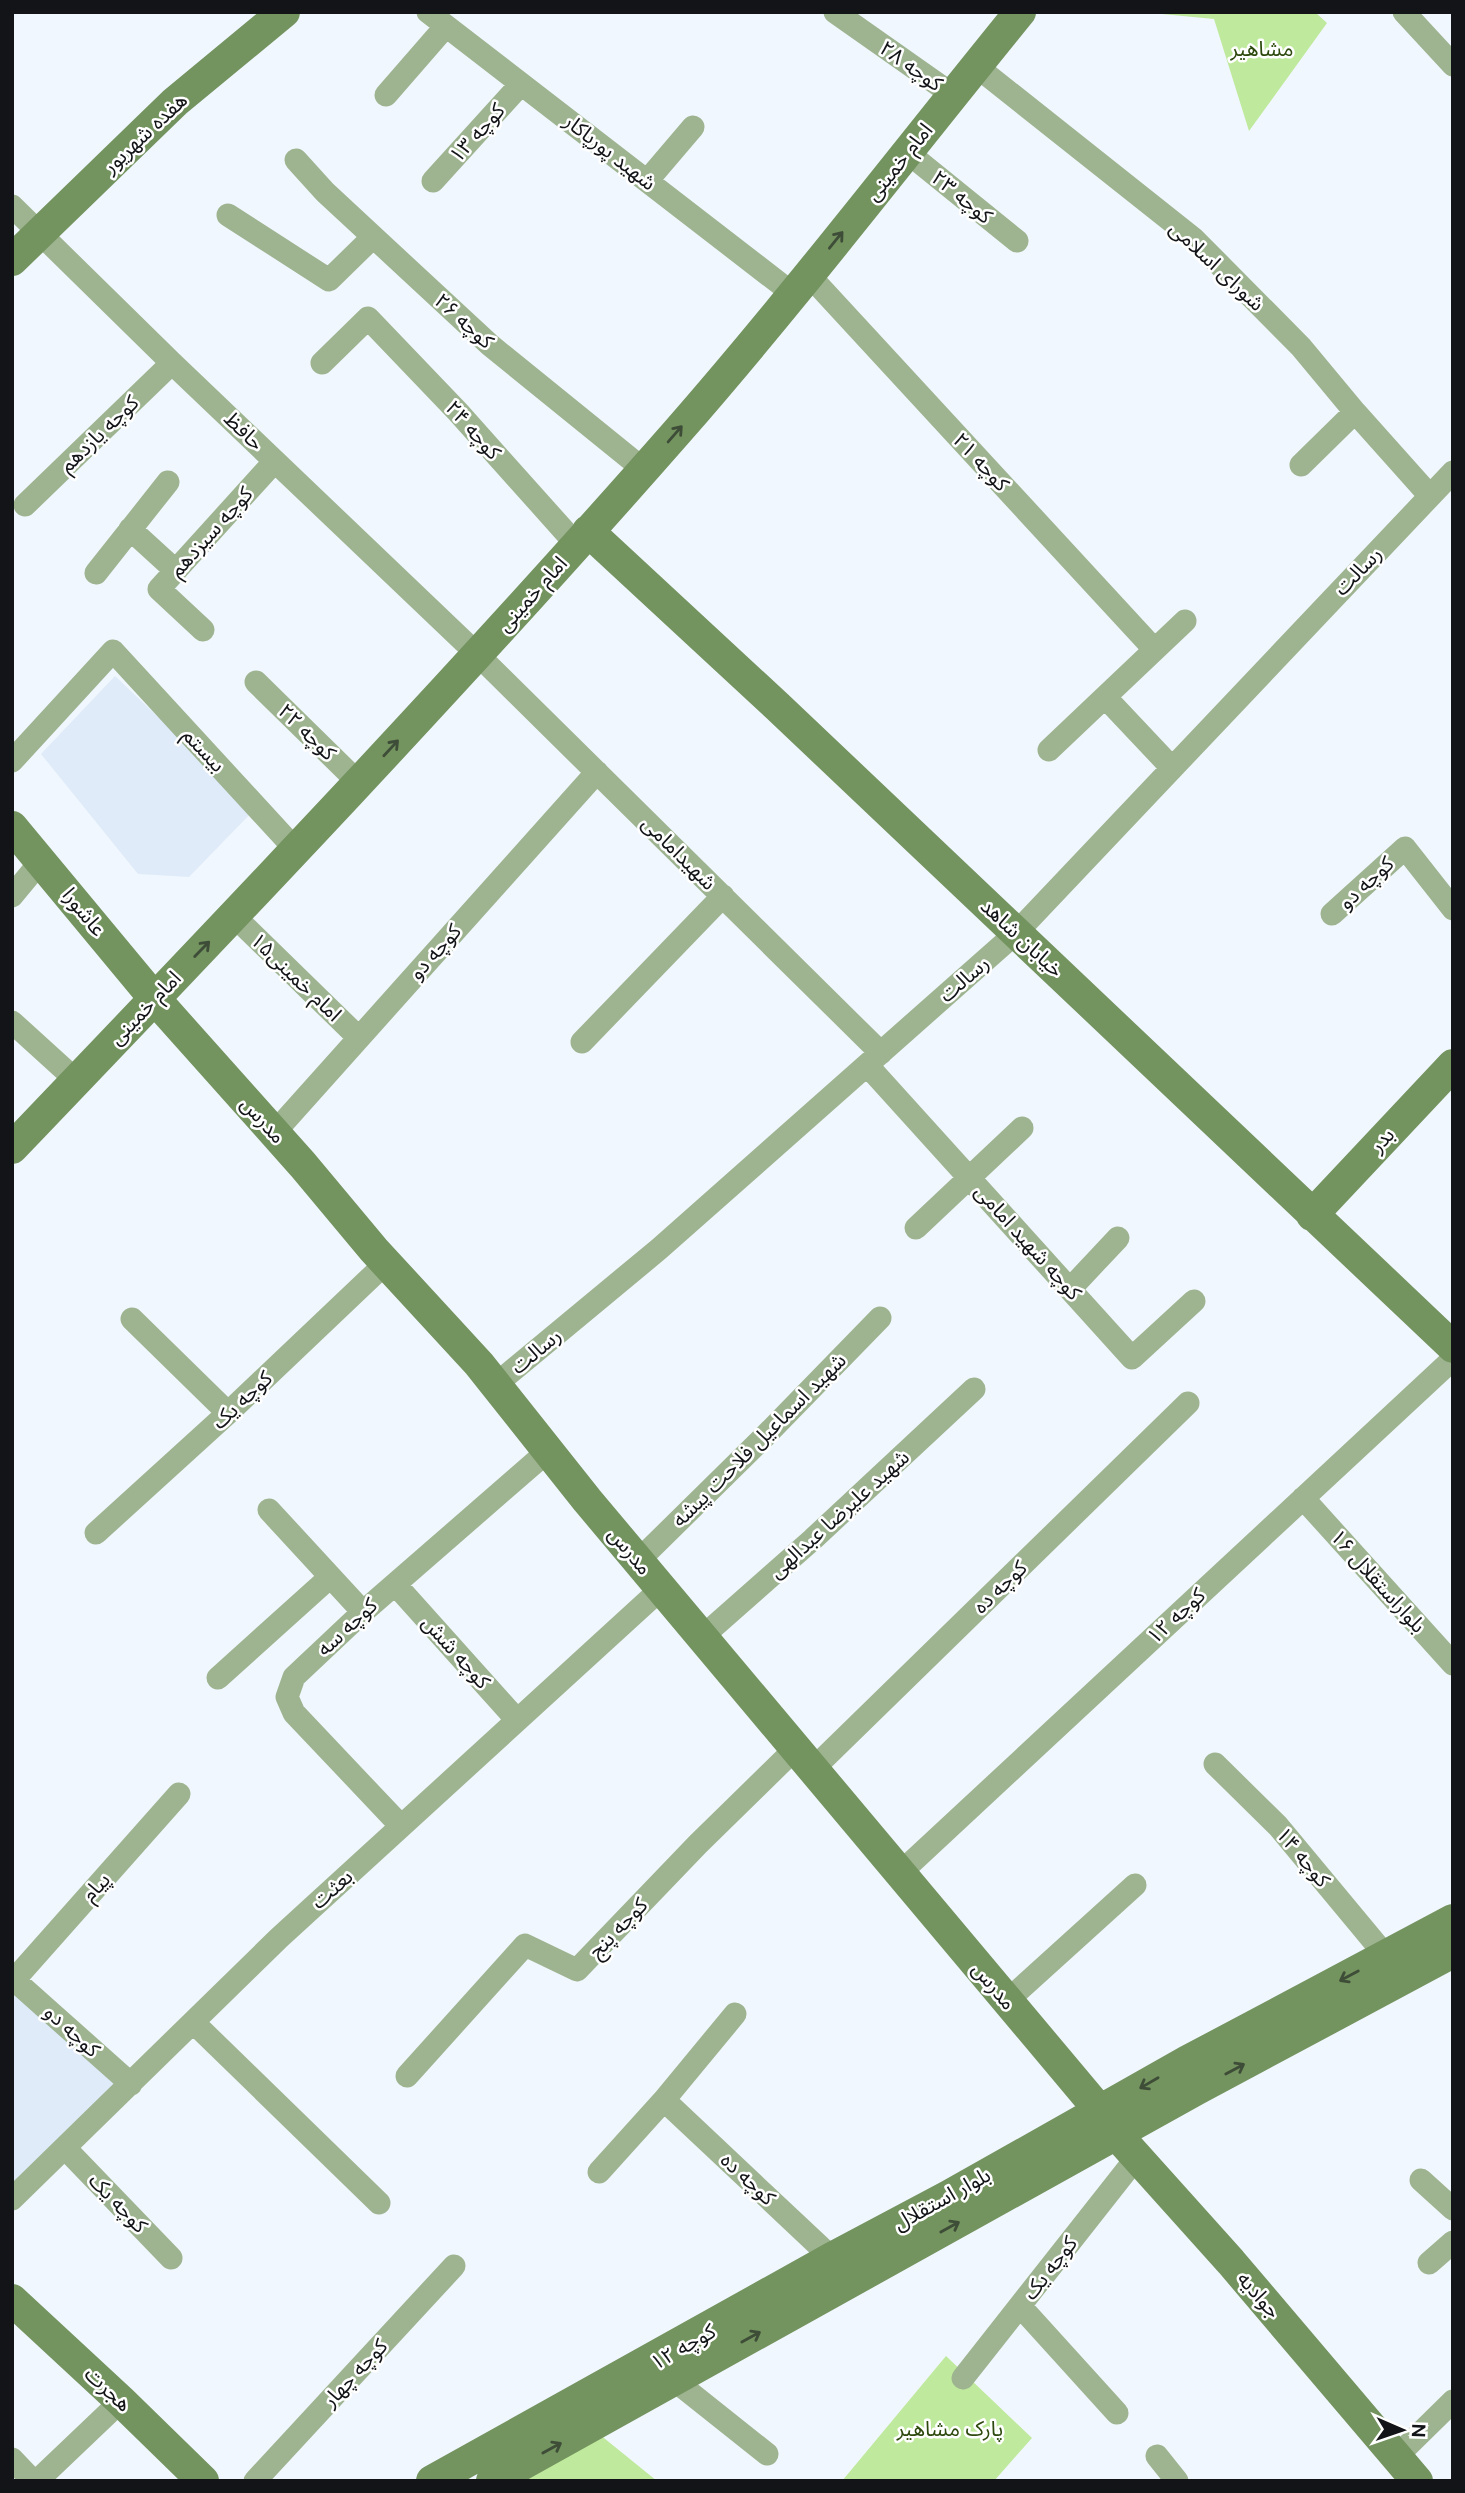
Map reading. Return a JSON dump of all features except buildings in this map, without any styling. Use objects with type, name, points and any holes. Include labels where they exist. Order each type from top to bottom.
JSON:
[{"type":"main road","name":"هفده شهریور","points":[[12,261],[175,103],[284,12]]},
{"type":"main road","name":"امام خمینی","points":[[12,1148],[359,783],[643,469],[800,283],[1020,12]]},
{"type":"main road","name":"خیابان شاهد","points":[[582,537],[1016,933],[1453,1347]]},
{"type":"main road","name":"عاشورا","points":[[12,827],[154,998]]},
{"type":"main road","name":"مدرس","points":[[154,998],[495,1385],[638,1561],[1118,2134]]},
{"type":"main road","name":"بدر","points":[[1312,1215],[1453,1065]]},
{"type":"main road","name":"بلوار استقلال","points":[[432,2481],[916,2214],[1118,2134],[1186,2062],[1453,1920]]},
{"type":"main road","name":"بلوار استقلال","points":[[492,2481],[1118,2134],[1453,1952]]},
{"type":"main road","name":"جوادیه","points":[[1118,2134],[1417,2481]]},
{"type":"main road","name":"هجرت","points":[[12,2300],[203,2481]]},
{"type":"street","name":"کوچه ۲۸","points":[[835,12],[953,95]]},
{"type":"street","points":[[1404,12],[1453,65]]},
{"type":"street","points":[[386,95],[437,19]]},
{"type":"street","name":"شهید پورپاکار","points":[[437,19],[647,181],[800,283]]},
{"type":"street","name":"شورای اسلامی","points":[[976,66],[1194,239],[1301,347],[1354,412],[1430,496]]},
{"type":"street","name":"کوچه ۱۳","points":[[433,181],[521,84]]},
{"type":"street","points":[[647,181],[693,127]]},
{"type":"street","name":"کوچه ۲۳","points":[[907,152],[1017,242]]},
{"type":"street","name":"کوچه ۲۶","points":[[296,160],[325,192],[490,345],[643,469]]},
{"type":"street","name":"حافظ","points":[[12,206],[172,363],[478,654]]},
{"type":"street","points":[[228,215],[329,279],[373,237]]},
{"type":"street","name":"کوچه ۲۱","points":[[800,283],[1154,649]]},
{"type":"street","name":"کوچه ۲۴","points":[[322,363],[368,318],[582,537]]},
{"type":"street","name":"کوچه یازدهم","points":[[25,505],[172,363]]},
{"type":"street","points":[[1301,465],[1354,412]]},
{"type":"street","name":"کوچه سیزدهم","points":[[203,630],[159,589],[275,461]]},
{"type":"street","name":"رسالت","points":[[495,1385],[659,1249],[1016,933],[1453,472]]},
{"type":"street","points":[[96,573],[168,482]]},
{"type":"street","points":[[130,529],[176,571]]},
{"type":"street","points":[[1049,750],[1185,621]]},
{"type":"street","name":"بیستم","points":[[12,761],[113,651],[296,849]]},
{"type":"street","name":"شهیدامامی","points":[[478,654],[723,896],[874,1059]]},
{"type":"street","name":"کوچه ۲۲","points":[[256,682],[359,783]]},
{"type":"street","points":[[1106,698],[1171,767]]},
{"type":"street","name":"کوچه دو","points":[[274,1133],[597,772]]},
{"type":"street","name":"کوچه دو","points":[[1332,914],[1405,848],[1453,909]]},
{"type":"street","points":[[12,896],[41,860]]},
{"type":"street","points":[[582,1042],[723,896]]},
{"type":"street","name":"امام خمینی۱۵","points":[[234,916],[359,1038]]},
{"type":"street","points":[[12,1023],[76,1081]]},
{"type":"street","name":"کوچه شهید امامی","points":[[874,1059],[968,1177],[1132,1358],[1194,1301]]},
{"type":"street","points":[[916,1228],[1022,1128]]},
{"type":"street","points":[[1070,1289],[1118,1238]]},
{"type":"street","name":"کوچه یک","points":[[96,1533],[229,1413],[386,1263]]},
{"type":"street","name":"شهید اسماعیل فلاحت پیشه","points":[[638,1561],[880,1318]]},
{"type":"street","points":[[132,1319],[229,1413]]},
{"type":"street","name":"کوچه ۱۲","points":[[899,1874],[1453,1359]]},
{"type":"street","name":"شهید علیرضا عبدالهی","points":[[702,1637],[813,1539],[974,1389]]},
{"type":"street","name":"کوچه ده","points":[[804,1759],[1188,1404]]},
{"type":"street","name":"کوچه سه","points":[[401,1826],[294,1713],[287,1697],[293,1677],[363,1612],[548,1451]]},
{"type":"street","name":"بلواراستقلال ۱۶","points":[[1303,1498],[1453,1664]]},
{"type":"street","points":[[269,1510],[363,1612]]},
{"type":"street","points":[[218,1678],[329,1578]]},
{"type":"street","name":"کوچه شش","points":[[395,1584],[517,1720]]},
{"type":"street","name":"بعثت","points":[[12,2199],[279,1938],[662,1588]]},
{"type":"street","name":"کوچه پنج","points":[[407,2076],[526,1945],[577,1970],[698,1844],[804,1759]]},
{"type":"street","name":"کوچه ۱۴","points":[[1215,1764],[1278,1826],[1386,1956]]},
{"type":"street","name":"پیام","points":[[13,1979],[179,1794]]},
{"type":"street","points":[[1007,2001],[1135,1885]]},
{"type":"street","name":"کوچه دو","points":[[13,1979],[131,2084]]},
{"type":"street","points":[[599,2172],[664,2100],[735,2014]]},
{"type":"street","points":[[193,2022],[379,2203]]},
{"type":"street","name":"کوچه ده","points":[[664,2100],[832,2258]]},
{"type":"street","name":"کوچه یک","points":[[963,2378],[1020,2306],[1118,2134]]},
{"type":"street","name":"کوچه یک","points":[[65,2148],[171,2259]]},
{"type":"street","points":[[1421,2180],[1453,2208]]},
{"type":"street","name":"کوچه ۱۲","points":[[450,2481],[916,2214]]},
{"type":"street","points":[[1429,2263],[1453,2242]]},
{"type":"street","name":"کوچه چهار","points":[[255,2481],[454,2266]]},
{"type":"street","points":[[1020,2306],[1117,2413]]},
{"type":"street","points":[[674,2380],[767,2454]]},
{"type":"street","points":[[12,2459],[35,2481],[121,2401]]},
{"type":"street","points":[[1397,2456],[1453,2401]]},
{"type":"street","points":[[1157,2456],[1177,2481]]},
{"type":"shaded area","points":[[115,676],[255,809],[189,877],[138,874],[41,754]]},
{"type":"shaded area","points":[[12,1990],[120,2086],[12,2188]]},
{"type":"green space","name":"مشاهیر","points":[[1141,12],[1315,12],[1327,23],[1249,131],[1214,19]]},
{"type":"green space","name":"پارک مشاهیر","points":[[946,2356],[1032,2438],[994,2481],[842,2481]]},
{"type":"green space","points":[[599,2434],[657,2481],[515,2481]]}]
